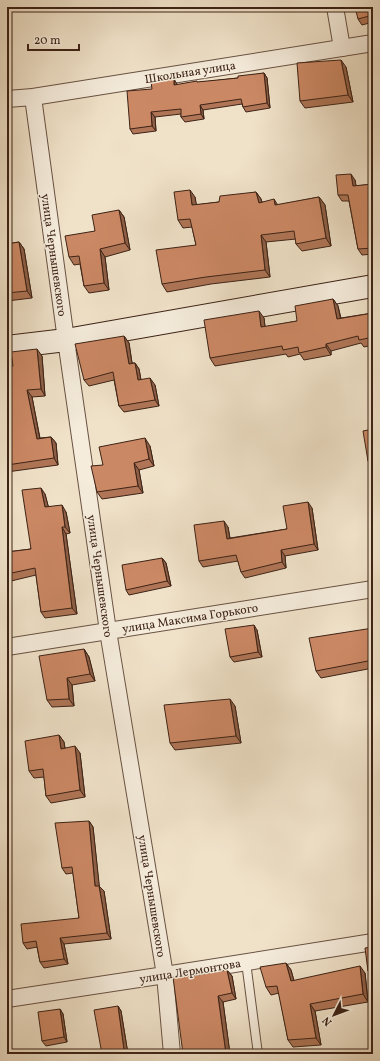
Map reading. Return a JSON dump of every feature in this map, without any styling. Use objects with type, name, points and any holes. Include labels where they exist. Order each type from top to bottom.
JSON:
[{"type":"street","points":[[335,7],[342,48]]},
{"type":"street","name":"Школьная улица","points":[[7,100],[373,43]]},
{"type":"street","name":"улица Чернышевского","points":[[33,97],[108,631],[165,975],[172,1054]]},
{"type":"street","points":[[7,347],[66,340],[373,286]]},
{"type":"street","name":"улица Максима Горького","points":[[7,647],[373,589]]},
{"type":"street","name":"улица Лермонтова","points":[[7,999],[373,942]]},
{"type":"lane","points":[[246,962],[258,1054]]},
{"type":"building","points":[[355,7],[373,7],[373,15],[358,19]]},
{"type":"building","points":[[341,60],[348,95],[300,101],[297,63]]},
{"type":"building","points":[[264,73],[267,103],[243,107],[241,99],[200,105],[201,114],[181,117],[181,109],[151,112],[152,126],[130,129],[127,91],[152,89],[151,82],[174,79],[174,85],[197,81],[238,78],[238,76]]},
{"type":"building","points":[[351,174],[353,186],[373,184],[373,248],[358,249],[348,195],[338,195],[336,175]]},
{"type":"building","points":[[190,190],[192,205],[219,202],[220,196],[256,192],[259,203],[274,199],[275,205],[319,197],[326,238],[296,244],[294,231],[261,235],[265,270],[162,284],[156,250],[196,245],[190,219],[178,220],[174,192]]},
{"type":"building","points":[[119,210],[125,243],[100,249],[104,283],[84,286],[79,256],[69,257],[65,236],[95,231],[92,215]]},
{"type":"building","points":[[19,242],[27,291],[7,293],[7,244]]},
{"type":"building","points":[[333,299],[337,319],[373,313],[373,337],[359,340],[358,336],[326,344],[326,347],[299,353],[298,347],[283,350],[282,346],[210,358],[204,320],[259,311],[261,327],[297,321],[295,306]]},
{"type":"building","points":[[124,336],[129,364],[135,363],[138,380],[150,378],[155,400],[119,406],[113,372],[84,380],[75,344]]},
{"type":"building","points":[[37,349],[41,389],[27,390],[37,439],[51,437],[54,458],[7,465],[7,440],[11,440],[7,421],[7,367],[13,366],[11,352]]},
{"type":"building","points":[[373,429],[373,460],[368,461],[363,431]]},
{"type":"building","points":[[145,438],[149,459],[134,463],[138,486],[97,492],[91,466],[103,465],[99,447]]},
{"type":"building","points":[[41,488],[45,507],[62,505],[65,527],[62,527],[72,608],[41,612],[35,568],[7,574],[7,552],[31,549],[22,490]]},
{"type":"building","points":[[308,502],[314,544],[281,550],[282,562],[241,572],[236,555],[199,561],[194,525],[224,521],[227,539],[287,529],[283,506]]},
{"type":"building","points":[[162,558],[167,581],[126,590],[122,565]]},
{"type":"building","points":[[254,625],[258,652],[230,657],[225,629]]},
{"type":"building","points":[[373,628],[373,660],[316,671],[309,638]]},
{"type":"building","points":[[84,649],[90,674],[67,678],[69,699],[47,700],[39,656]]},
{"type":"building","points":[[230,699],[236,736],[170,743],[164,705]]},
{"type":"building","points":[[59,735],[61,749],[75,746],[80,790],[46,796],[43,769],[29,771],[25,741]]},
{"type":"building","points":[[89,821],[95,886],[99,886],[107,933],[60,938],[64,959],[40,962],[36,941],[23,943],[21,924],[79,918],[72,867],[62,868],[55,823]]},
{"type":"building","points":[[373,947],[373,970],[368,971],[365,948]]},
{"type":"building","points":[[286,963],[291,981],[360,966],[363,994],[310,1004],[316,1038],[288,1040],[277,986],[266,987],[260,967]]},
{"type":"building","points":[[227,970],[232,993],[218,996],[226,1054],[183,1054],[173,977],[191,974],[191,976]]},
{"type":"building","points":[[118,1006],[124,1050],[102,1054],[94,1010]]},
{"type":"building","points":[[60,1009],[64,1037],[42,1041],[38,1012]]}]
